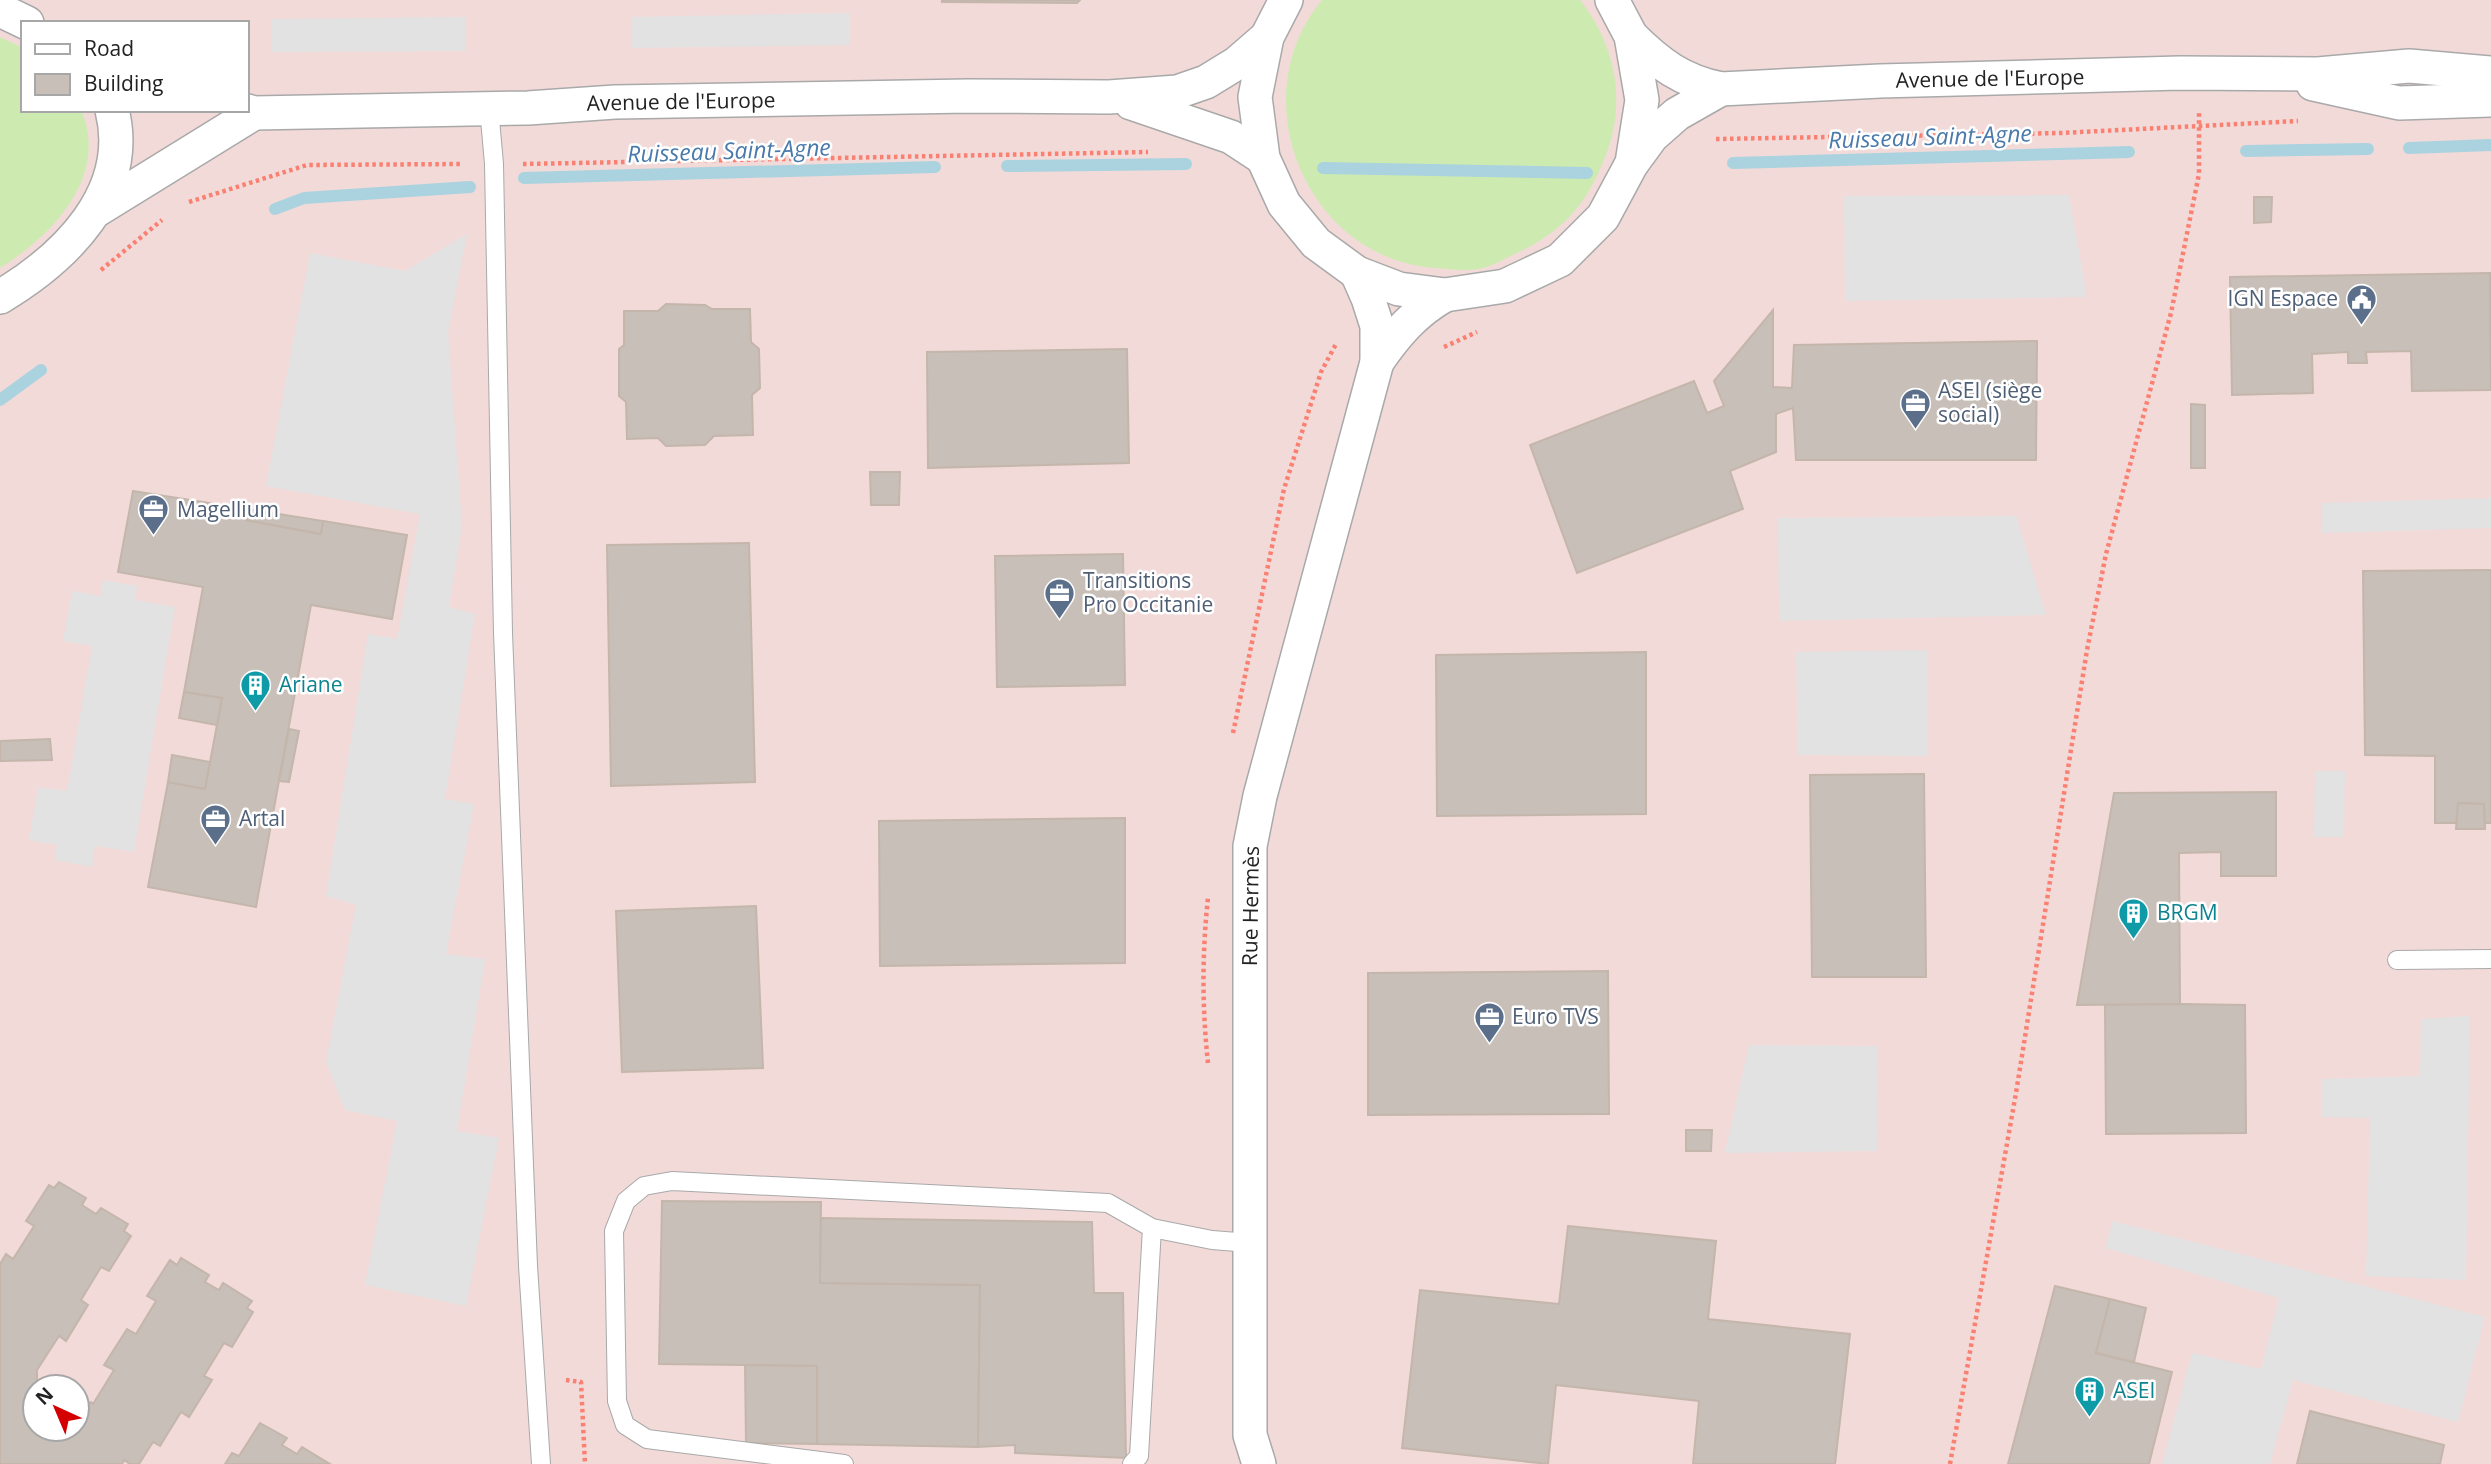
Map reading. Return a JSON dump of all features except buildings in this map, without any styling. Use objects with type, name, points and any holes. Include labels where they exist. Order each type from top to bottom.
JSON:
[{"type":"street","points":[[1286,0],[1267,37],[1255,97],[1263,158],[1284,204],[1316,243],[1357,272],[1399,289],[1445,295],[1505,286],[1560,260],[1603,217],[1632,163],[1642,100],[1631,36],[1612,0]]},
{"type":"street","points":[[0,10],[23,21]]},
{"type":"street","name":"Avenue de l'Europe","points":[[1631,36],[1673,72],[1697,84],[1721,89],[1880,81],[2157,75],[2180,72],[2318,74],[2409,66],[2491,73]]},
{"type":"street","name":"Avenue de l'Europe","points":[[97,210],[249,112],[489,108],[615,102],[968,96],[1109,97],[1177,92],[1206,82],[1237,63],[1267,37]]},
{"type":"street","name":"Avenue de l'Europe","points":[[2259,73],[2399,103],[2491,100]]},
{"type":"street","name":"Avenue de l'Europe","points":[[1632,163],[1652,136],[1677,114],[1721,89]]},
{"type":"street","name":"Avenue de l'Europe","points":[[1109,97],[1221,133],[1263,158]]},
{"type":"street","name":"Avenue de l'Europe","points":[[0,297],[37,272],[68,246],[97,210],[114,165],[117,143],[112,112]]},
{"type":"street","name":"Rue Hermès","points":[[1357,272],[1377,326],[1381,357]]},
{"type":"street","name":"Rue Hermès","points":[[1259,1464],[1250,1435],[1250,846],[1260,796],[1381,357],[1396,334],[1423,308],[1445,295]]},
{"type":"lane","points":[[489,108],[494,164],[503,633],[534,1376],[541,1464]]},
{"type":"lane","points":[[2397,960],[2491,958]]},
{"type":"lane","points":[[844,1464],[648,1439],[625,1425],[617,1401],[614,1231],[626,1201],[644,1186],[672,1181],[1108,1203],[1152,1228],[1212,1240],[1250,1242]]},
{"type":"lane","points":[[1132,1464],[1139,1457],[1152,1228]]},
{"type":"path","points":[[1950,1464],[2016,1093],[2087,650],[2106,554],[2171,313],[2199,174],[2200,74]]},
{"type":"path","points":[[1716,139],[2061,133],[2303,120]]},
{"type":"path","points":[[179,205],[307,165],[1150,152]]},
{"type":"path","points":[[1381,357],[1426,354],[1486,328]]},
{"type":"path","points":[[534,1376],[581,1381],[585,1464]]},
{"type":"shaded area","points":[[0,0],[2491,0],[2491,1464],[0,1464]]},
{"type":"shaded area","points":[[850,13],[850,45],[632,48],[631,17]]},
{"type":"shaded area","points":[[465,17],[465,51],[271,52],[271,19]]},
{"type":"shaded area","points":[[2069,195],[2087,297],[1845,301],[1844,196]]},
{"type":"shaded area","points":[[467,234],[448,332],[462,526],[449,607],[475,614],[445,799],[474,804],[446,954],[485,959],[457,1131],[499,1138],[466,1306],[365,1285],[397,1121],[345,1110],[326,1062],[356,905],[326,896],[368,634],[397,639],[420,514],[266,486],[310,253],[405,271]]},
{"type":"shaded area","points":[[2491,498],[2491,528],[2322,533],[2322,503]]},
{"type":"shaded area","points":[[2016,516],[2046,615],[1779,621],[1778,518]]},
{"type":"shaded area","points":[[103,580],[137,586],[135,600],[175,607],[134,852],[95,846],[92,867],[55,860],[57,845],[29,840],[38,787],[67,791],[92,646],[63,641],[72,591],[101,596]]},
{"type":"shaded area","points":[[1928,650],[1928,756],[1798,755],[1796,652]]},
{"type":"shaded area","points":[[2315,771],[2345,771],[2344,837],[2314,837]]},
{"type":"shaded area","points":[[2470,1016],[2466,1280],[2366,1276],[2370,1118],[2321,1117],[2321,1079],[2420,1076],[2421,1019]]},
{"type":"shaded area","points":[[1749,1045],[1878,1046],[1877,1151],[1725,1153]]},
{"type":"shaded area","points":[[2112,1221],[2485,1317],[2458,1422],[2293,1380],[2270,1464],[2162,1464],[2192,1353],[2261,1369],[2279,1298],[2106,1248]]},
{"type":"green space","points":[[1322,0],[1580,0],[1592,17],[1609,52],[1614,71],[1616,110],[1608,149],[1601,167],[1574,211],[1563,223],[1534,244],[1487,267],[1477,269],[1435,268],[1390,258],[1352,236],[1321,205],[1300,168],[1288,126],[1287,82],[1298,40]]},
{"type":"green space","points":[[0,37],[21,47],[21,112],[82,112],[88,134],[88,158],[82,181],[71,202],[56,221],[20,255],[0,268]]},
{"type":"waterway","name":"Ruisseau Saint-Agne","points":[[2409,148],[2491,145]]},
{"type":"waterway","name":"Ruisseau Saint-Agne","points":[[2246,151],[2368,149]]},
{"type":"waterway","name":"Ruisseau Saint-Agne","points":[[1733,163],[2129,152]]},
{"type":"waterway","name":"Ruisseau Saint-Agne","points":[[1007,166],[1186,164]]},
{"type":"waterway","name":"Ruisseau Saint-Agne","points":[[524,178],[935,167]]},
{"type":"waterway","name":"Ruisseau Saint-Agne","points":[[1323,168],[1587,173]]},
{"type":"waterway","name":"Ruisseau Saint-Agne","points":[[275,209],[304,198],[470,187]]},
{"type":"waterway","name":"Ruisseau Saint-Agne","points":[[0,400],[41,370]]},
{"type":"place","name":"IGN Espace","points":[[2361,326]]},
{"type":"place","name":"ASEI (siège social)","points":[[1915,430]]},
{"type":"place","name":"Magellium","points":[[154,537]]},
{"type":"place","name":"Transitions Pro Occitanie","points":[[1060,620]]},
{"type":"place","name":"Ariane","points":[[256,712]]},
{"type":"place","name":"Artal","points":[[216,846]]},
{"type":"place","name":"BRGM","points":[[2134,940]]},
{"type":"place","name":"Euro TVS","points":[[1489,1044]]},
{"type":"place","name":"ASEI","points":[[2090,1418]]}]
